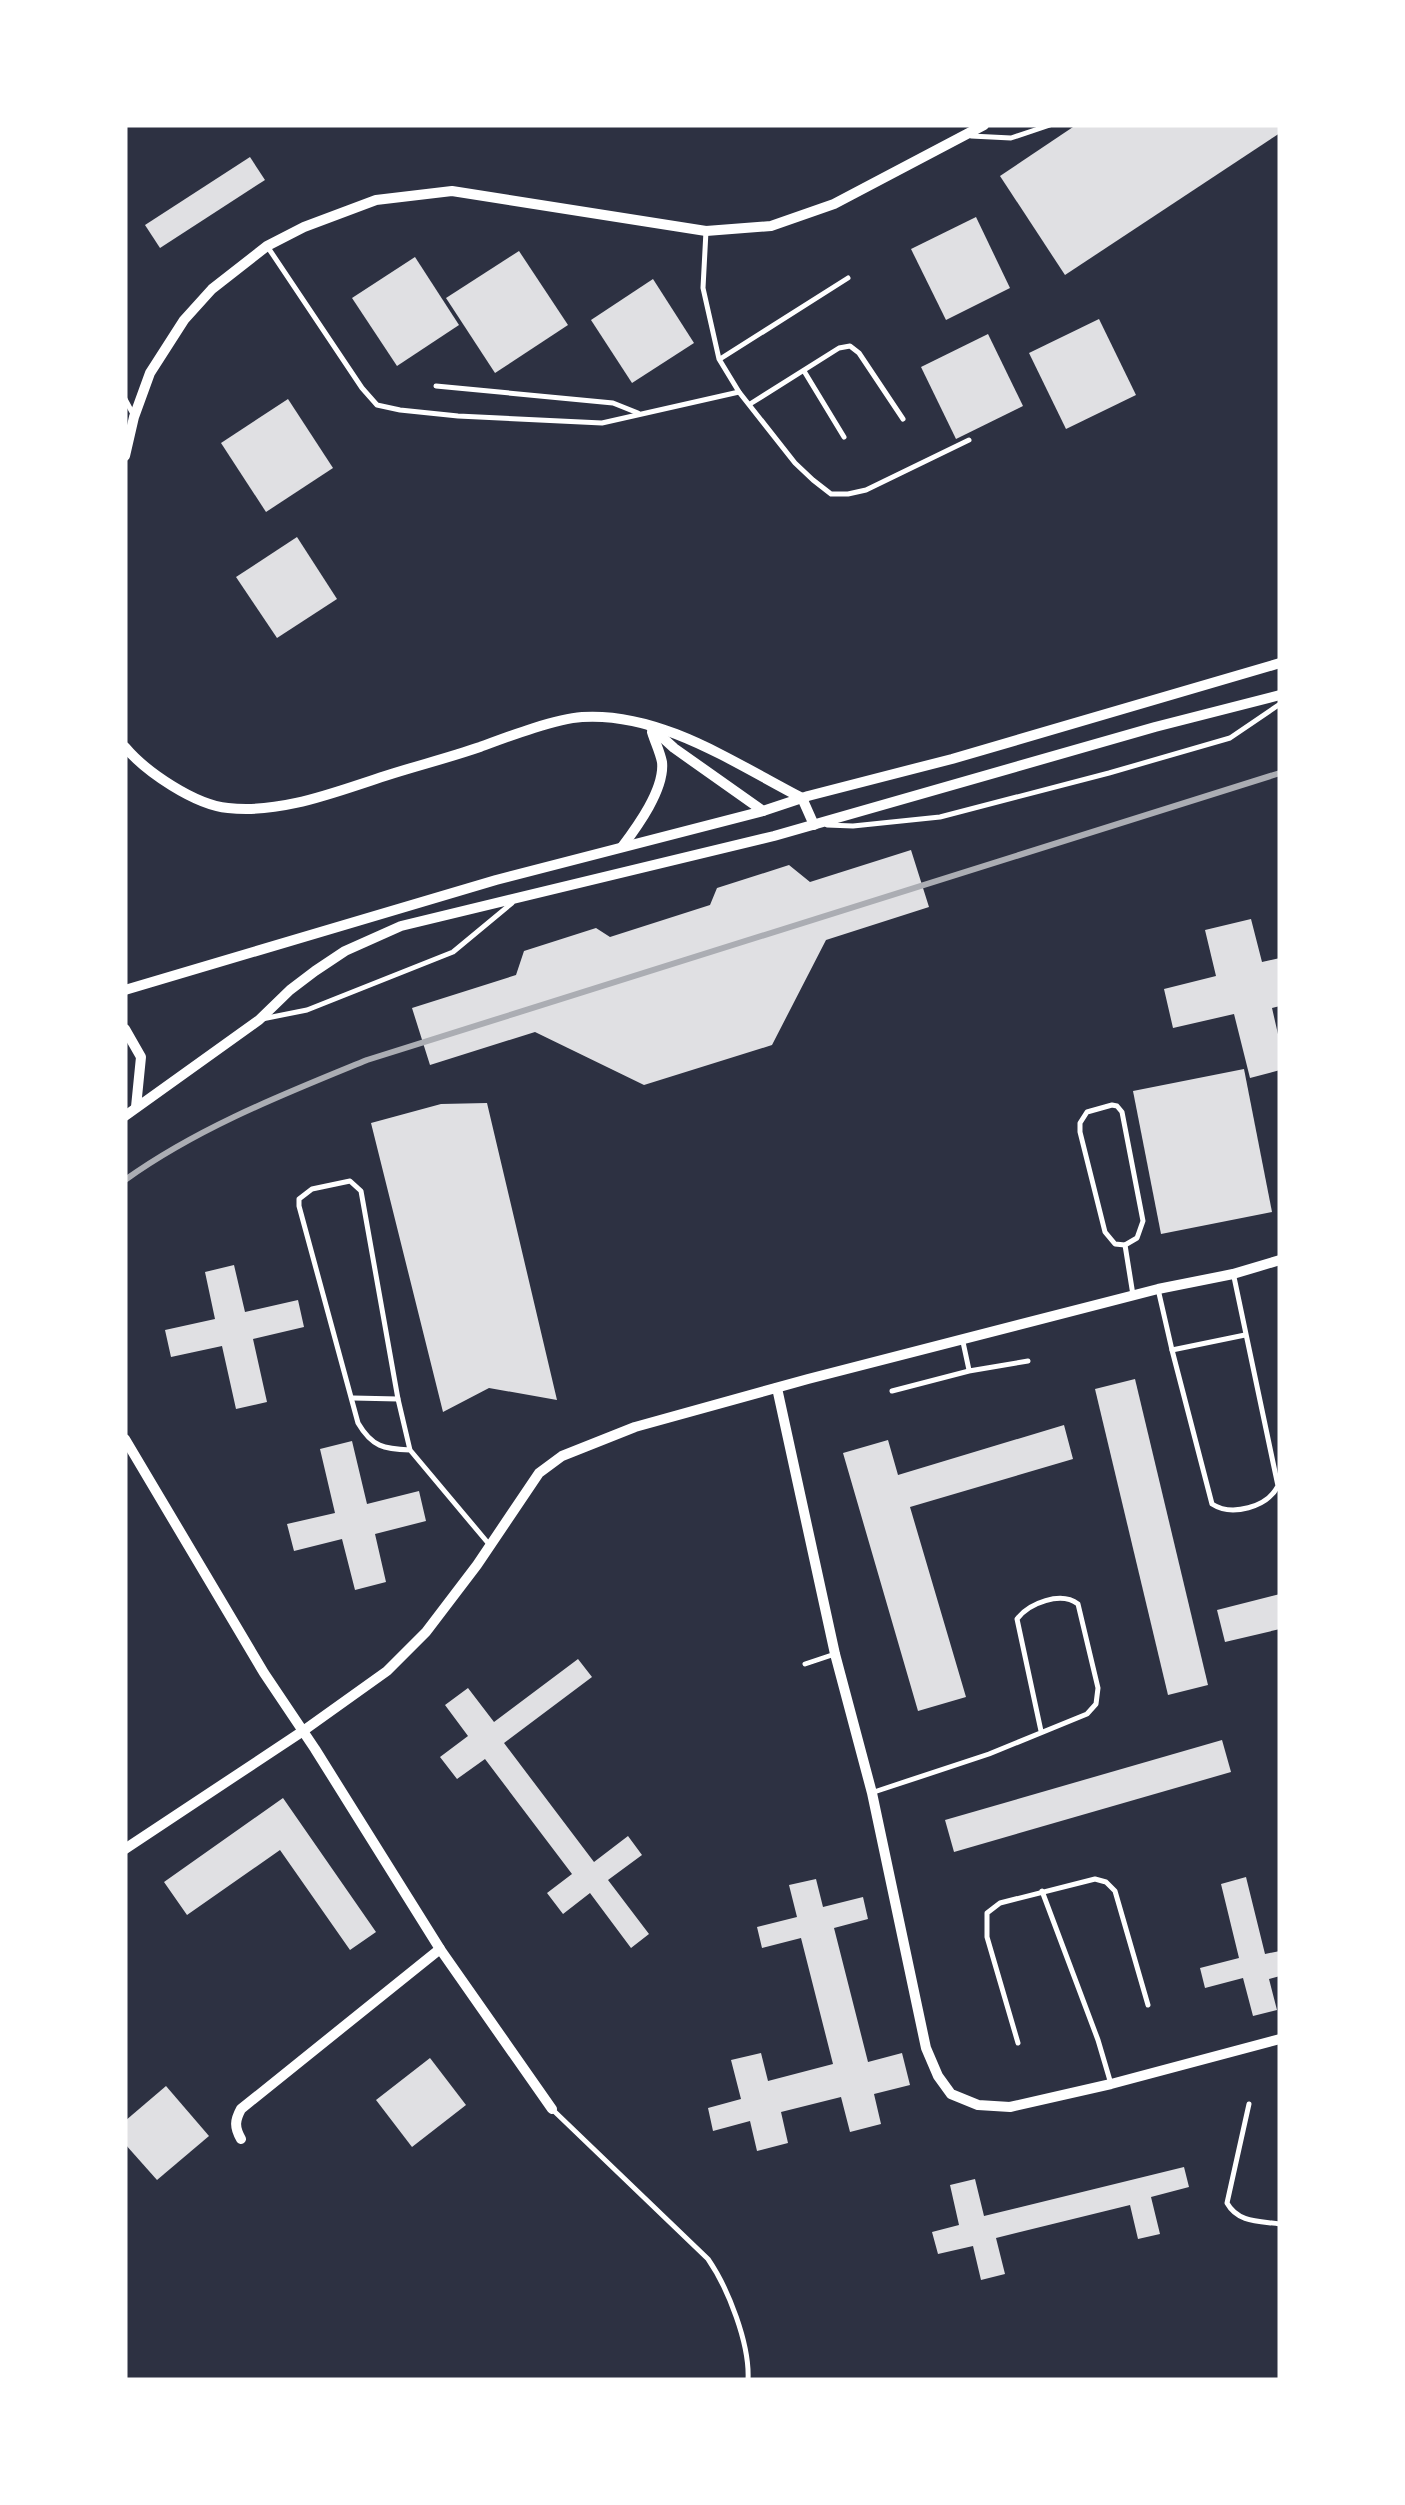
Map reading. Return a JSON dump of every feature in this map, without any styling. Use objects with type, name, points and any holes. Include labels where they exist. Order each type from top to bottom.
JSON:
[{"type":"street","points":[[125,456],[150,373],[184,320],[212,289],[267,246],[304,227],[376,200],[452,191],[706,231],[771,226],[834,204],[984,125]]},
{"type":"street","points":[[125,990],[496,880],[1018,741],[1280,663]]},
{"type":"street","points":[[125,1116],[259,1020],[290,990],[345,951],[401,926],[774,836],[1280,695]]},
{"type":"street","points":[[125,746],[150,770],[182,790],[218,807],[247,809],[309,800],[579,717],[612,717],[673,732],[802,798],[814,825]]},
{"type":"street","points":[[650,726],[674,748],[763,811],[774,836]]},
{"type":"street","points":[[621,848],[660,782],[662,766],[650,726]]},
{"type":"street","points":[[125,1029],[141,1058],[136,1107]]},
{"type":"street","points":[[125,1849],[387,1671],[426,1632],[539,1472],[562,1456],[634,1427],[1158,1288],[1233,1274],[1280,1260]]},
{"type":"street","points":[[777,1388],[835,1654],[872,1793],[926,2048],[951,2094],[978,2105],[1010,2106],[1280,2039]]},
{"type":"street","points":[[125,1438],[264,1673],[440,1949],[552,2109]]},
{"type":"street","points":[[241,2139],[236,2130],[240,2109],[440,1949]]},
{"type":"lane","points":[[963,136],[1011,138],[1050,125]]},
{"type":"lane","points":[[706,231],[703,288],[719,359],[739,392],[795,463],[830,494],[866,490],[968,440]]},
{"type":"lane","points":[[267,246],[377,405],[458,416],[602,423],[739,392]]},
{"type":"lane","points":[[719,359],[848,278]]},
{"type":"lane","points":[[750,404],[839,348],[850,346],[859,353],[903,418]]},
{"type":"lane","points":[[804,371],[844,438]]},
{"type":"lane","points":[[436,386],[612,403],[641,415]]},
{"type":"lane","points":[[125,400],[134,417]]},
{"type":"lane","points":[[814,825],[853,826],[940,817],[1230,738],[1280,704]]},
{"type":"lane","points":[[259,1020],[306,1010],[453,952],[520,896]]},
{"type":"lane","points":[[1112,1105],[1122,1112],[1143,1220],[1136,1238],[1125,1245],[1115,1244],[1105,1232],[1080,1132],[1087,1112],[1112,1105]]},
{"type":"lane","points":[[410,1450],[378,1445],[366,1438],[358,1423],[299,1206],[299,1198],[305,1192],[340,1182],[350,1182],[361,1191],[410,1450],[490,1546]]},
{"type":"lane","points":[[1125,1245],[1134,1295]]},
{"type":"lane","points":[[1158,1288],[1212,1504],[1228,1512],[1263,1503],[1278,1486],[1233,1274]]},
{"type":"lane","points":[[1172,1350],[1245,1335]]},
{"type":"lane","points":[[963,1339],[969,1371]]},
{"type":"lane","points":[[892,1391],[1028,1361]]},
{"type":"lane","points":[[352,1398],[398,1399]]},
{"type":"lane","points":[[872,1793],[989,1754],[1086,1714],[1096,1704],[1098,1688],[1078,1604],[1069,1598],[1032,1606],[1016,1618],[1040,1731]]},
{"type":"lane","points":[[805,1664],[835,1654]]},
{"type":"lane","points":[[1018,2043],[988,1937],[986,1913],[1000,1903],[1042,1890],[1095,1879],[1106,1882],[1115,1891],[1148,2005]]},
{"type":"lane","points":[[1042,1890],[1098,2040],[1110,2084]]},
{"type":"lane","points":[[1248,2104],[1228,2203],[1240,2218],[1280,2224]]},
{"type":"lane","points":[[552,2109],[708,2259],[731,2301],[748,2380]]},
{"type":"building","points":[[1076,125],[1280,125],[1280,133],[1065,275],[1000,176]]},
{"type":"building","points":[[250,157],[265,180],[160,248],[145,225]]},
{"type":"building","points":[[976,217],[1010,288],[946,320],[911,249]]},
{"type":"building","points":[[519,251],[568,325],[495,373],[446,298]]},
{"type":"building","points":[[415,257],[459,325],[397,366],[352,298]]},
{"type":"building","points":[[653,279],[694,343],[632,383],[591,320]]},
{"type":"building","points":[[1099,319],[1136,395],[1066,429],[1029,353]]},
{"type":"building","points":[[988,334],[1023,406],[956,439],[921,367]]},
{"type":"building","points":[[288,399],[333,468],[266,512],[221,443]]},
{"type":"building","points":[[297,537],[337,599],[277,638],[236,577]]},
{"type":"building","points":[[911,850],[929,907],[826,940],[772,1045],[644,1085],[535,1032],[430,1065],[412,1008],[516,975],[524,951],[596,928],[610,937],[710,905],[717,888],[789,865],[810,882]]},
{"type":"building","points":[[1251,919],[1262,962],[1280,958],[1280,1006],[1272,1008],[1280,1043],[1280,1070],[1250,1078],[1234,1014],[1173,1028],[1164,989],[1216,976],[1205,930]]},
{"type":"building","points":[[1244,1069],[1272,1212],[1161,1234],[1133,1091]]},
{"type":"building","points":[[487,1103],[557,1400],[489,1388],[443,1412],[371,1123],[441,1104]]},
{"type":"building","points":[[234,1265],[245,1312],[298,1300],[304,1327],[253,1339],[267,1402],[236,1409],[222,1346],[171,1357],[165,1330],[215,1319],[205,1272]]},
{"type":"building","points":[[1135,1379],[1208,1685],[1168,1695],[1095,1389]]},
{"type":"building","points":[[1064,1425],[1073,1459],[910,1507],[966,1697],[918,1711],[843,1453],[888,1440],[898,1475]]},
{"type":"building","points":[[352,1441],[367,1504],[419,1491],[426,1521],[375,1534],[386,1582],[355,1590],[342,1539],[294,1551],[287,1524],[335,1513],[320,1449]]},
{"type":"building","points":[[1280,1594],[1280,1629],[1225,1642],[1217,1610]]},
{"type":"building","points":[[578,1659],[592,1677],[504,1743],[594,1862],[628,1836],[642,1855],[608,1880],[649,1934],[631,1948],[590,1893],[563,1914],[547,1893],[572,1874],[485,1759],[457,1779],[440,1757],[468,1736],[445,1705],[468,1688],[494,1722]]},
{"type":"building","points":[[1222,1740],[1231,1772],[954,1852],[945,1820]]},
{"type":"building","points":[[283,1798],[376,1932],[350,1950],[280,1850],[187,1915],[164,1882]]},
{"type":"building","points":[[1246,1877],[1265,1954],[1280,1951],[1280,1976],[1269,1979],[1277,2010],[1253,2016],[1243,1978],[1205,1988],[1200,1968],[1239,1958],[1221,1884]]},
{"type":"building","points":[[816,1879],[823,1907],[863,1897],[868,1919],[834,1928],[868,2062],[902,2053],[910,2085],[874,2094],[881,2124],[850,2132],[841,2097],[781,2112],[788,2143],[757,2151],[750,2121],[713,2131],[708,2108],[741,2099],[731,2060],[761,2053],[768,2081],[833,2064],[801,1938],[762,1948],[757,1927],[797,1917],[789,1885]]},
{"type":"building","points":[[430,2058],[466,2105],[412,2147],[376,2100]]},
{"type":"building","points":[[166,2086],[209,2136],[157,2180],[125,2144],[125,2121]]},
{"type":"building","points":[[1184,2167],[1189,2187],[1151,2197],[1160,2234],[1138,2239],[1130,2205],[996,2238],[1005,2274],[981,2280],[973,2246],[938,2254],[932,2232],[959,2225],[950,2185],[975,2179],[984,2216]]},
{"type":"railway","points":[[125,1180],[212,1128],[367,1060],[1280,773]]}]
